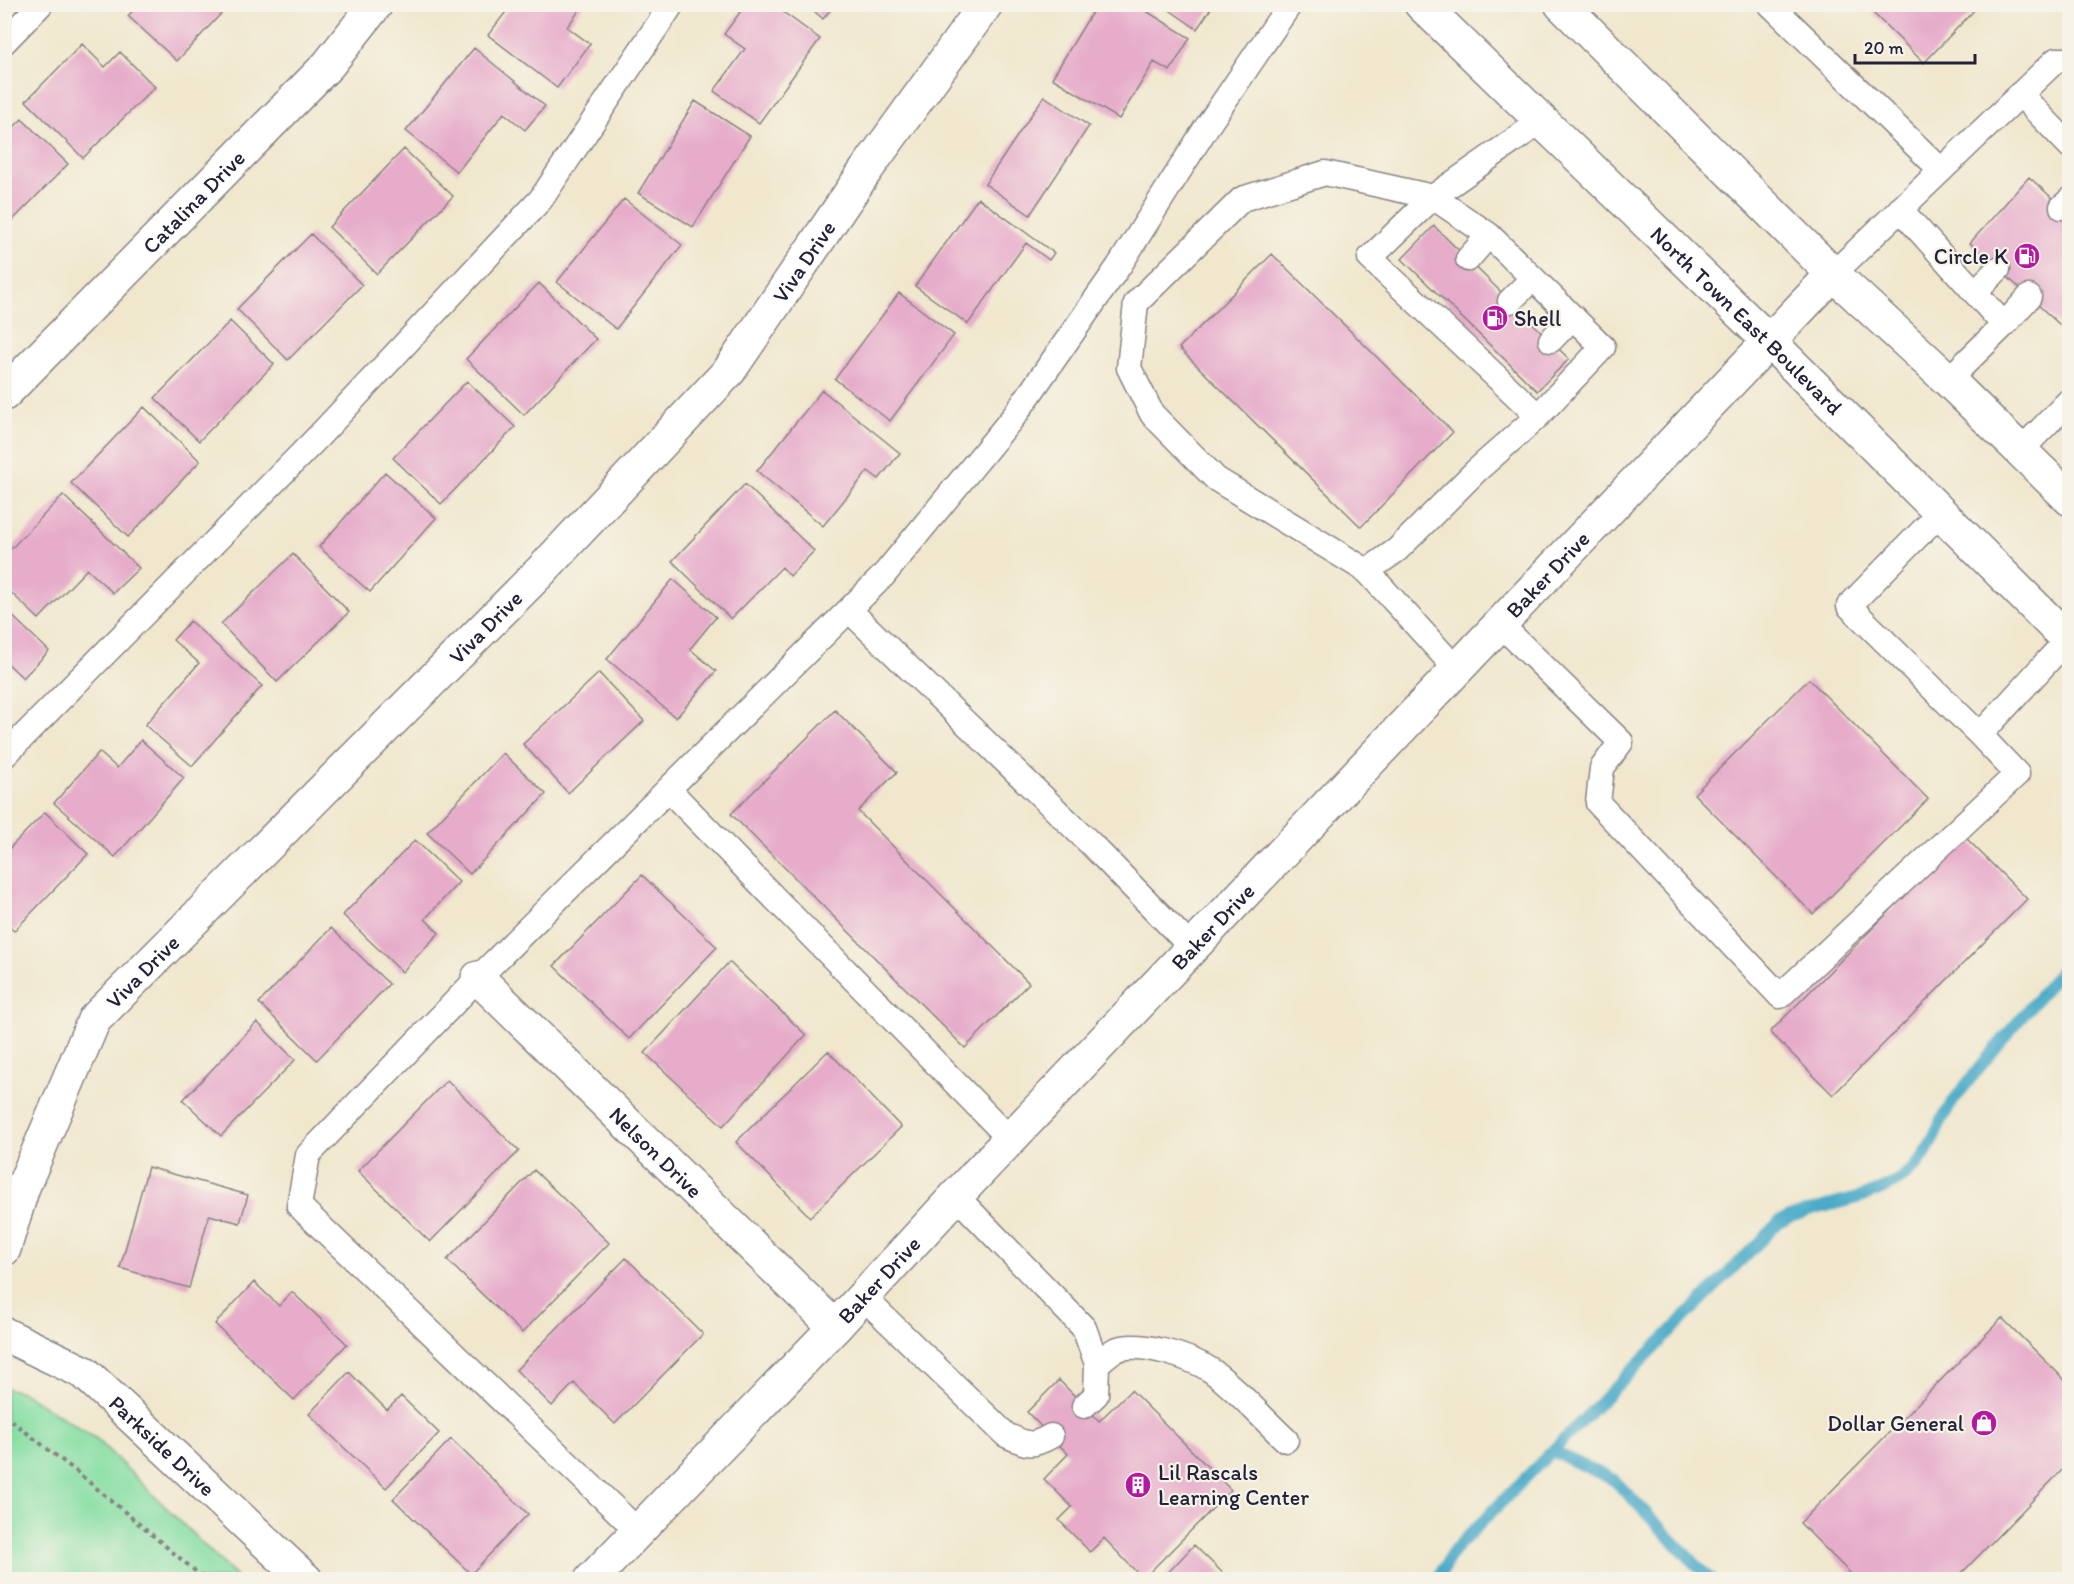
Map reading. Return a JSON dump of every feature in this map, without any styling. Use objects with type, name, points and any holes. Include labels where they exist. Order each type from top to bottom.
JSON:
[{"type":"street","name":"Catalina Drive","points":[[4,394],[328,65],[376,4]]},
{"type":"street","name":"Viva Drive","points":[[4,1249],[23,1187],[94,1020],[540,572],[729,370],[866,170],[986,4]]},
{"type":"street","name":"North Town East Boulevard","points":[[1421,4],[1540,122],[1570,148],[1769,341],[2068,641]]},
{"type":"street","points":[[1561,4],[1833,274],[1948,380],[2070,499]]},
{"type":"street","name":"Baker Drive","points":[[591,1580],[836,1327],[956,1196],[1833,274]]},
{"type":"street","name":"Nelson Drive","points":[[478,978],[836,1327]]},
{"type":"street","name":"Parkside Drive","points":[[4,1334],[85,1373],[306,1580]]},
{"type":"lane","points":[[4,42],[41,4]]},
{"type":"lane","points":[[4,756],[318,437],[541,199],[672,4]]},
{"type":"lane","points":[[639,1531],[299,1206],[308,1155],[478,978],[883,576],[1015,415],[1119,266],[1206,128],[1290,4]]},
{"type":"lane","points":[[1770,4],[1941,170]]},
{"type":"lane","points":[[1833,274],[2056,60],[2070,60]]},
{"type":"lane","points":[[2020,94],[2070,146]]},
{"type":"lane","points":[[1538,416],[1514,381],[1473,342],[1425,297],[1370,258],[1433,197],[1540,122]]},
{"type":"lane","points":[[1367,571],[1397,550],[1476,471],[1538,416],[1603,347],[1489,235],[1433,197],[1325,173],[1242,199],[1136,303],[1129,368],[1152,414],[1216,478],[1367,571],[1457,670]]},
{"type":"lane","points":[[1900,209],[2004,325]]},
{"type":"lane","points":[[1468,259],[1489,235]]},
{"type":"lane","points":[[1975,292],[1998,268]]},
{"type":"lane","points":[[1510,301],[1533,278]]},
{"type":"lane","points":[[1948,380],[2029,297]]},
{"type":"lane","points":[[1551,340],[1573,317]]},
{"type":"lane","points":[[2021,450],[2070,400]]},
{"type":"lane","points":[[1500,624],[1621,741],[1602,768],[1598,803],[1780,996],[2017,774],[1850,606],[1940,513]]},
{"type":"lane","points":[[849,610],[1091,844],[1192,948]]},
{"type":"lane","points":[[1980,735],[2068,641]]},
{"type":"lane","points":[[669,790],[1010,1139]]},
{"type":"lane","points":[[956,1196],[1084,1328],[1097,1364],[1096,1395],[1084,1406]]},
{"type":"lane","points":[[863,1297],[1006,1435],[1026,1444],[1036,1444],[1051,1436]]},
{"type":"lane","points":[[1097,1364],[1116,1350],[1138,1347],[1155,1348],[1211,1370],[1286,1440]]},
{"type":"path","points":[[4,1415],[77,1472],[206,1580]]},
{"type":"green space","points":[[5,1388],[22,1392],[97,1439],[238,1579],[5,1579]]},
{"type":"building","points":[[139,4],[230,4],[177,61],[128,16]]},
{"type":"building","points":[[512,4],[584,4],[567,27],[590,44],[557,88],[488,35]]},
{"type":"building","points":[[746,4],[772,4],[820,39],[759,123],[714,91],[745,49],[724,34]]},
{"type":"building","points":[[806,4],[835,4],[823,19]]},
{"type":"building","points":[[1097,4],[1135,4],[1190,38],[1170,71],[1154,62],[1119,119],[1052,78]]},
{"type":"building","points":[[1161,4],[1214,4],[1197,29]]},
{"type":"building","points":[[1864,4],[1980,4],[1924,63]]},
{"type":"building","points":[[82,44],[105,67],[120,52],[155,87],[83,158],[26,101]]},
{"type":"building","points":[[474,48],[545,106],[525,130],[504,113],[457,172],[406,131]]},
{"type":"building","points":[[1044,96],[1089,126],[1030,215],[985,184]]},
{"type":"building","points":[[695,101],[750,136],[693,227],[638,193]]},
{"type":"building","points":[[22,119],[68,164],[4,229],[4,137]]},
{"type":"building","points":[[404,149],[453,196],[377,274],[329,227]]},
{"type":"building","name":"Circle K","points":[[2029,177],[2070,214],[2070,334],[1970,243]]},
{"type":"building","points":[[978,198],[1054,253],[1049,260],[1026,243],[968,324],[915,286]]},
{"type":"building","points":[[624,199],[682,245],[616,329],[557,282]]},
{"type":"building","name":"Shell","points":[[1434,226],[1569,359],[1537,391],[1402,259]]},
{"type":"building","points":[[311,234],[362,285],[288,360],[237,309]]},
{"type":"building","points":[[1272,254],[1453,432],[1361,527],[1179,348]]},
{"type":"building","points":[[539,283],[596,339],[524,415],[466,359]]},
{"type":"building","points":[[899,293],[954,335],[890,421],[835,379]]},
{"type":"building","points":[[230,321],[274,364],[199,441],[155,398]]},
{"type":"building","points":[[467,381],[515,427],[441,504],[393,458]]},
{"type":"building","points":[[822,390],[900,453],[879,479],[868,471],[823,526],[757,471]]},
{"type":"building","points":[[144,407],[200,461],[128,537],[71,483]]},
{"type":"building","points":[[385,472],[436,518],[370,592],[319,547]]},
{"type":"building","points":[[745,484],[814,551],[790,576],[782,567],[731,619],[672,561]]},
{"type":"building","points":[[63,495],[139,568],[113,593],[87,569],[39,619],[4,586],[4,556]]},
{"type":"building","points":[[293,554],[349,612],[277,682],[221,624]]},
{"type":"building","points":[[673,579],[716,617],[690,649],[716,671],[676,718],[607,659]]},
{"type":"building","points":[[4,608],[49,651],[23,678],[4,660]]},
{"type":"building","points":[[190,621],[262,686],[192,766],[145,725],[199,663],[173,640]]},
{"type":"building","points":[[599,673],[644,721],[568,793],[523,744]]},
{"type":"building","points":[[1809,679],[1928,799],[1813,914],[1694,794]]},
{"type":"building","points":[[835,710],[897,772],[858,811],[1029,983],[965,1048],[731,814]]},
{"type":"building","points":[[141,740],[184,778],[115,857],[54,803],[99,752],[117,768]]},
{"type":"building","points":[[503,753],[546,794],[470,874],[427,833]]},
{"type":"building","points":[[45,812],[88,854],[14,931],[4,921],[4,854]]},
{"type":"building","points":[[1964,836],[2027,899],[1833,1095],[1770,1032]]},
{"type":"building","points":[[415,840],[459,882],[425,919],[439,933],[402,972],[343,915]]},
{"type":"building","points":[[642,875],[717,947],[629,1039],[554,966]]},
{"type":"building","points":[[331,928],[389,984],[317,1060],[259,1003]]},
{"type":"building","points":[[729,962],[806,1035],[723,1126],[645,1053]]},
{"type":"building","points":[[257,1022],[295,1060],[221,1136],[183,1100]]},
{"type":"building","points":[[828,1051],[901,1127],[810,1217],[736,1142]]},
{"type":"building","points":[[447,1080],[519,1151],[430,1242],[358,1171]]},
{"type":"building","points":[[148,1167],[248,1195],[240,1223],[209,1215],[189,1288],[120,1268]]},
{"type":"building","points":[[534,1170],[609,1243],[522,1333],[447,1260]]},
{"type":"building","points":[[626,1258],[703,1334],[615,1424],[574,1383],[552,1406],[516,1370]]},
{"type":"building","points":[[254,1282],[279,1306],[292,1292],[347,1344],[294,1400],[215,1324]]},
{"type":"building","name":"Dollar General","points":[[2002,1318],[2070,1385],[2070,1462],[1955,1580],[1857,1580],[1800,1523]]},
{"type":"building","points":[[349,1372],[387,1410],[401,1396],[439,1433],[386,1488],[309,1414]]},
{"type":"building","name":"Lil Rascals Learning Center","points":[[1059,1380],[1099,1421],[1131,1390],[1231,1490],[1143,1579],[1104,1538],[1090,1552],[1059,1520],[1072,1507],[1044,1479],[1068,1454],[1027,1412]]},
{"type":"building","points":[[451,1439],[528,1514],[471,1574],[393,1499]]},
{"type":"building","points":[[1194,1545],[1230,1580],[1161,1580]]},
{"type":"waterway","points":[[1437,1580],[1454,1550],[1780,1221],[1869,1194],[1897,1181],[1919,1163],[1954,1100],[2062,969],[2070,946]]},
{"type":"waterway","points":[[1552,1451],[1614,1480],[1711,1580]]},
{"type":"place","name":"Circle K","points":[[2027,256]]},
{"type":"place","name":"Shell","points":[[1495,318]]},
{"type":"place","name":"Dollar General","points":[[1984,1423]]},
{"type":"place","name":"Lil Rascals Learning Center","points":[[1138,1485]]}]
